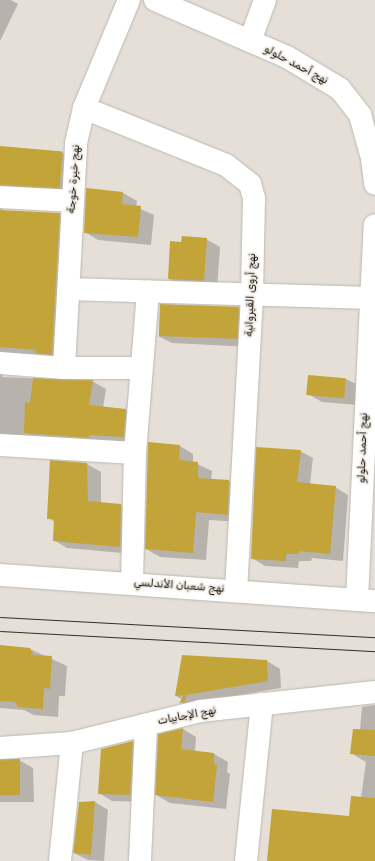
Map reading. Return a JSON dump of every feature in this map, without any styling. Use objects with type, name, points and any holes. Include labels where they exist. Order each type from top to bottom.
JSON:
[{"type":"street","name":"نهج خيرة خوجة","points":[[64,368],[76,143],[84,108],[129,0]]},
{"type":"street","name":"نهج أحمد حلولو","points":[[155,0],[287,57],[340,89],[360,114],[372,158],[375,184]]},
{"type":"street","points":[[250,41],[265,0]]},
{"type":"street","name":"نهج أروى القيروانية","points":[[84,108],[226,165],[250,184],[254,198],[252,296],[236,590]]},
{"type":"street","points":[[0,198],[73,201]]},
{"type":"street","name":"نهج أحمد حلولو","points":[[366,600],[370,298],[375,225]]},
{"type":"street","points":[[69,289],[252,296],[370,298]]},
{"type":"street","points":[[132,583],[135,453],[140,368],[148,292]]},
{"type":"street","points":[[0,363],[64,368],[140,368]]},
{"type":"street","points":[[0,445],[135,453]]},
{"type":"street","name":"نهج شعبان الأندلسي","points":[[0,575],[366,600]]},
{"type":"street","name":"نهج الإجابيات","points":[[0,748],[72,743],[200,711],[375,692]]},
{"type":"street","points":[[246,861],[262,704]]},
{"type":"street","points":[[140,861],[146,724]]},
{"type":"street","points":[[60,861],[72,743]]},
{"type":"building","points":[[0,146],[63,151],[59,190],[0,185]]},
{"type":"building","points":[[86,188],[123,192],[122,204],[141,206],[138,237],[84,233]]},
{"type":"building","points":[[0,210],[60,213],[52,355],[35,353],[36,350],[0,347]]},
{"type":"building","points":[[182,236],[207,238],[204,281],[168,279],[170,241],[181,242]]},
{"type":"building","points":[[160,304],[239,307],[238,339],[159,336]]},
{"type":"building","points":[[308,375],[346,378],[344,398],[306,395]]},
{"type":"building","points":[[33,378],[93,380],[89,405],[126,409],[124,437],[89,435],[89,438],[24,433],[25,402],[30,403]]},
{"type":"building","points":[[148,442],[180,445],[179,460],[198,462],[198,478],[229,480],[228,515],[196,512],[193,553],[145,549]]},
{"type":"building","points":[[256,447],[301,450],[297,482],[336,486],[330,554],[299,551],[299,554],[286,554],[286,561],[251,559]]},
{"type":"building","points":[[50,460],[87,463],[88,501],[121,504],[120,547],[53,541],[54,519],[47,519]]},
{"type":"building","points":[[0,645],[30,648],[33,655],[52,656],[50,689],[44,688],[43,709],[18,707],[15,702],[0,701]]},
{"type":"building","points":[[182,655],[267,660],[268,681],[186,695],[185,702],[179,703],[184,695],[175,696]]},
{"type":"building","points":[[183,728],[181,749],[214,753],[214,764],[217,765],[213,802],[155,795],[158,734]]},
{"type":"building","points":[[353,729],[375,730],[375,756],[350,754]]},
{"type":"building","points":[[133,741],[130,795],[98,794],[101,749]]},
{"type":"building","points":[[0,759],[20,759],[20,795],[0,795]]},
{"type":"building","points":[[351,796],[375,798],[375,861],[267,861],[272,809],[349,816]]},
{"type":"building","points":[[95,801],[91,855],[73,853],[79,802]]},
{"type":"tram line","points":[[0,617],[375,637]]},
{"type":"tram line","points":[[0,631],[375,651]]}]
